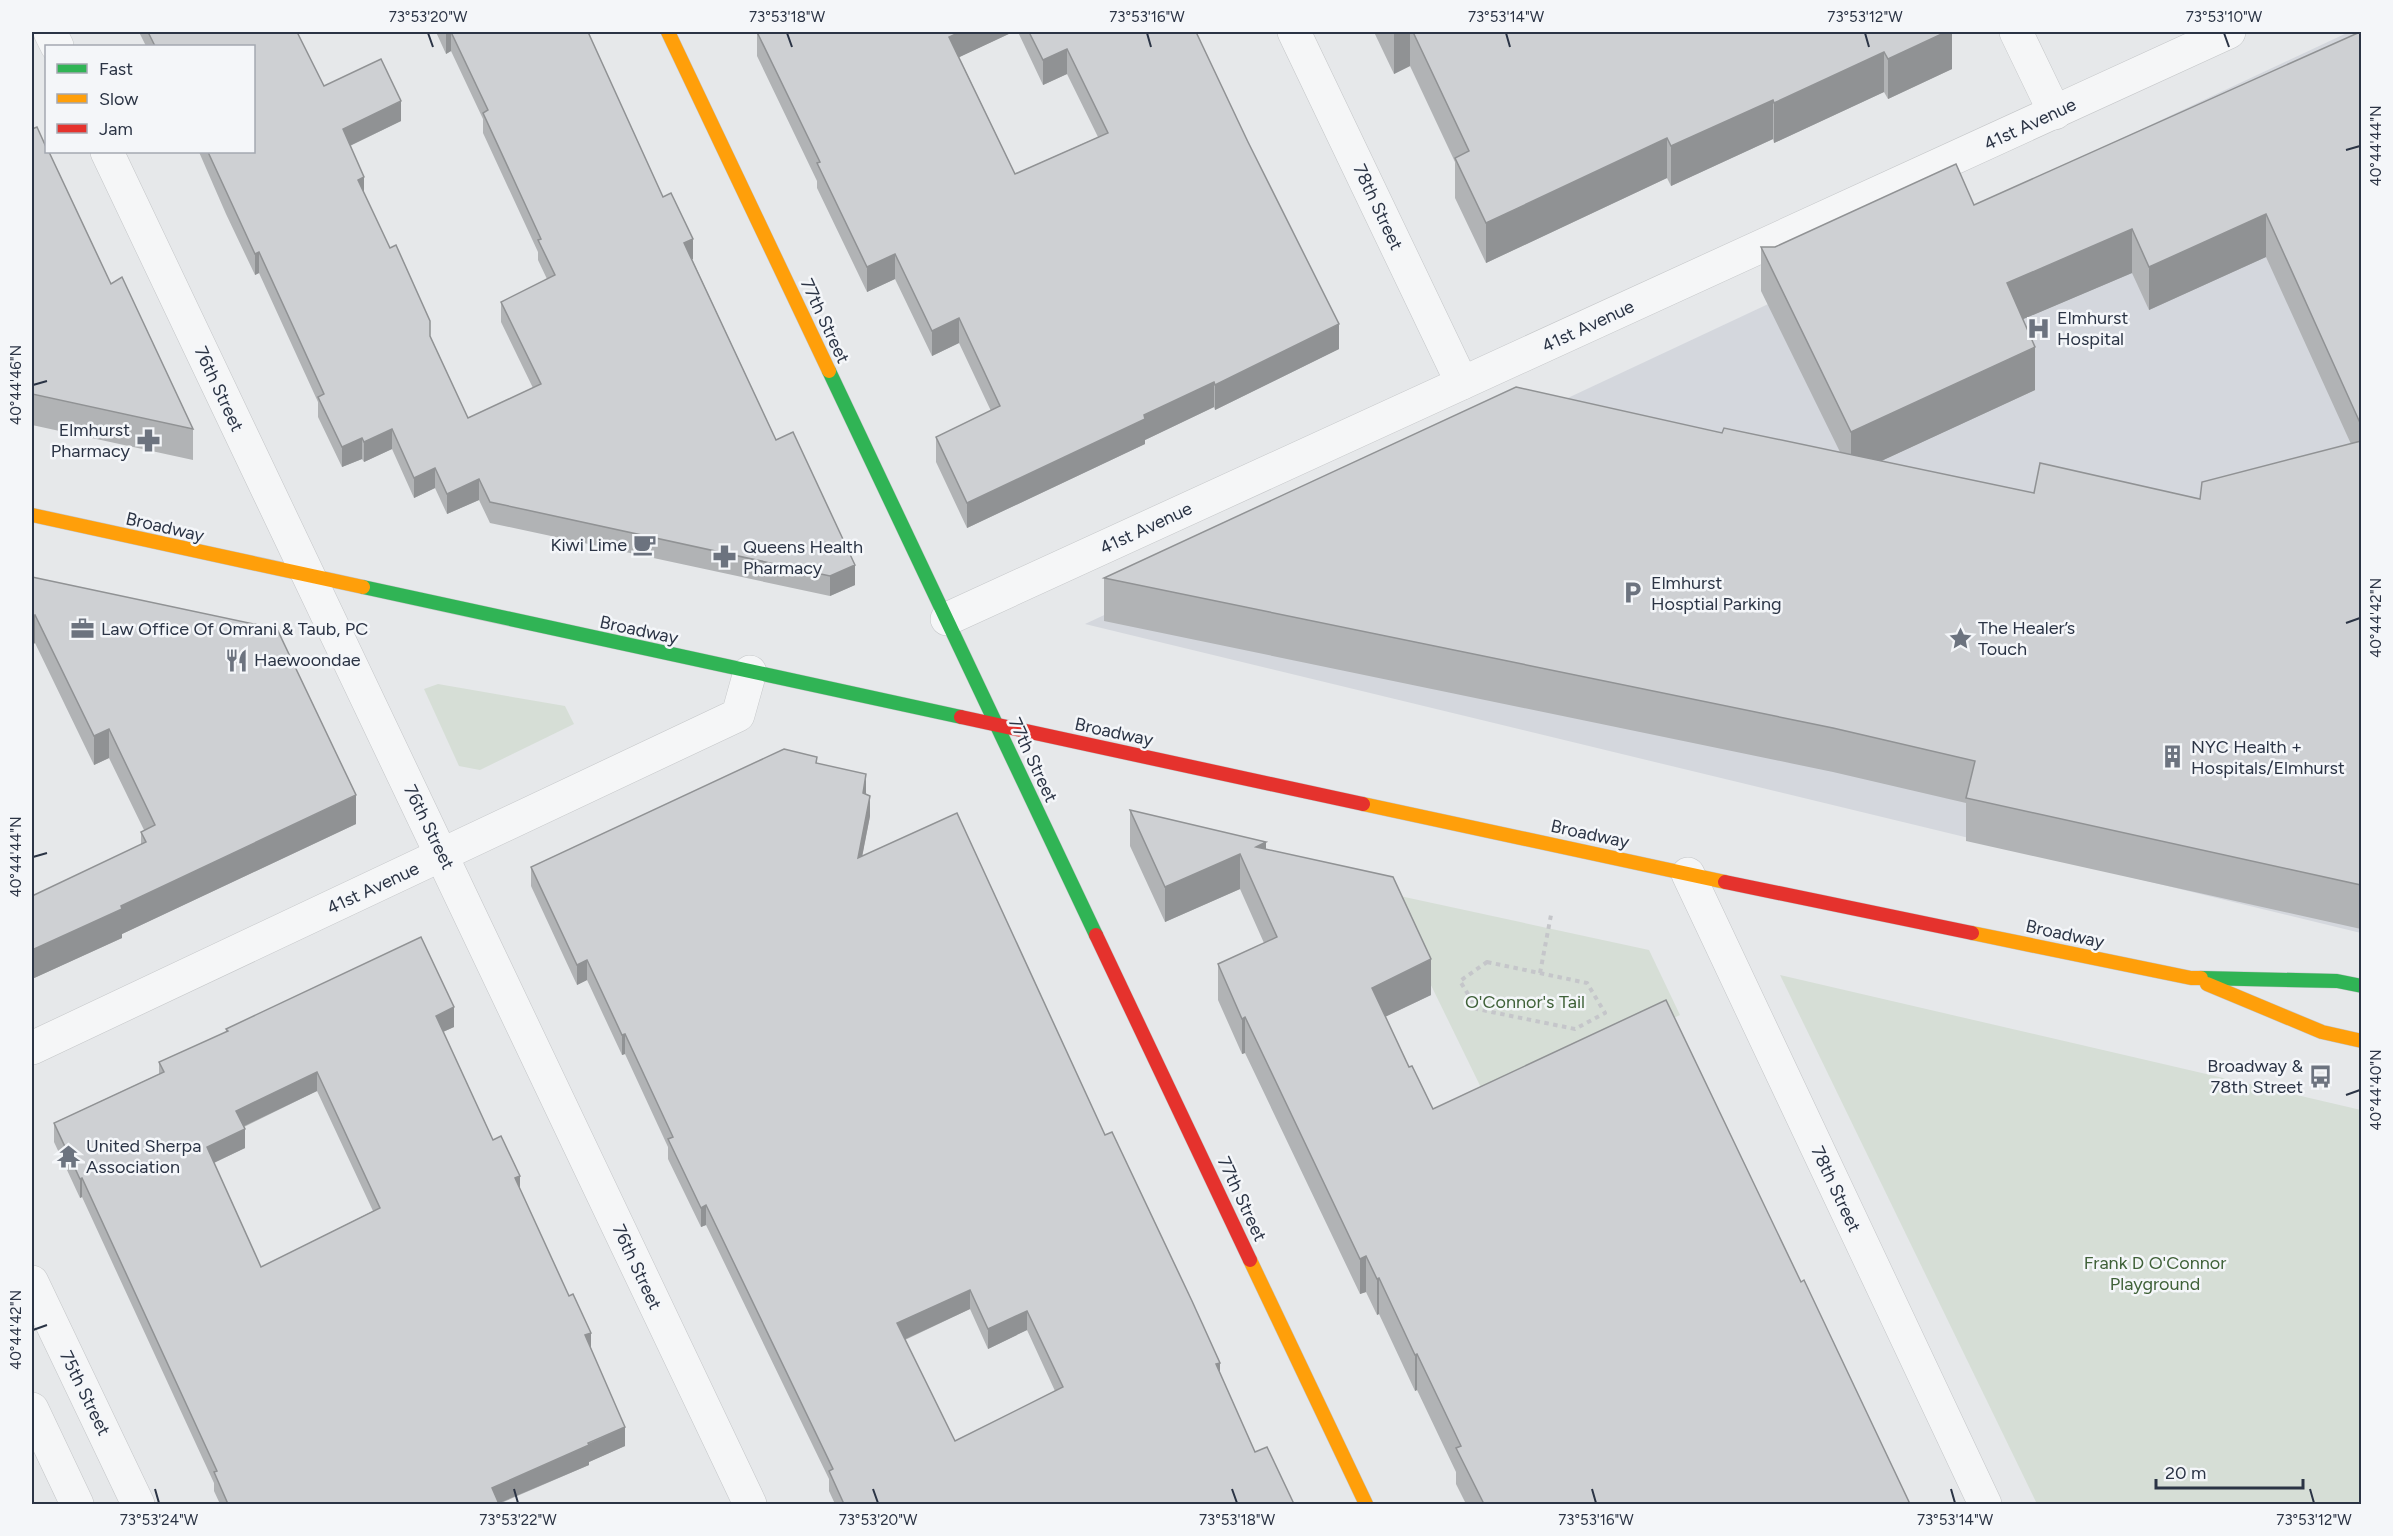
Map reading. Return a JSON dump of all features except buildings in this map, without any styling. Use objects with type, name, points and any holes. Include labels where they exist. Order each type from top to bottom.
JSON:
[{"type":"main road","name":"77th Street","points":[[668,32],[1366,1504]]},
{"type":"main road","name":"Broadway","points":[[32,515],[309,577],[1688,874],[2191,978],[2337,981],[2361,986]]},
{"type":"main road","name":"Broadway","points":[[2191,978],[2322,1032],[2361,1041]]},
{"type":"street","name":"78th Street","points":[[1294,32],[1462,383]]},
{"type":"street","points":[[2016,32],[2055,113]]},
{"type":"street","name":"41st Avenue","points":[[947,619],[2229,32]]},
{"type":"street","name":"76th Street","points":[[107,153],[750,1504]]},
{"type":"street","name":"41st Avenue","points":[[32,1048],[738,715],[750,672]]},
{"type":"street","name":"78th Street","points":[[1688,874],[1985,1504]]},
{"type":"street","name":"75th Street","points":[[32,1282],[138,1504]]},
{"type":"street","points":[[32,1409],[77,1504]]},
{"type":"path","points":[[1540,973],[1551,915]]},
{"type":"path","points":[[1487,962],[1540,973],[1587,983],[1605,1013],[1575,1029],[1477,1009],[1460,981],[1487,962]]},
{"type":"shaded area","name":"Elmhurst Hospital","points":[[2349,32],[2361,32],[2361,933],[1085,624]]},
{"type":"green space","points":[[438,684],[565,706],[574,724],[480,770],[459,766],[424,689]]},
{"type":"green space","name":"O'Connor's Tail","points":[[1386,893],[1649,950],[1680,1015],[1489,1104]]},
{"type":"green space","name":"Frank D O'Connor Playground","points":[[1780,975],[2361,1110],[2361,1504],[2037,1504]]},
{"type":"traffic: fast","points":[[829,371],[1096,935]]},
{"type":"traffic: fast","points":[[363,587],[961,717]]},
{"type":"traffic: fast","points":[[2201,978],[2337,981],[2362,986]]},
{"type":"traffic: slow","points":[[668,32],[829,371]]},
{"type":"traffic: slow","points":[[32,515],[363,587]]},
{"type":"traffic: slow","points":[[1363,804],[1725,882]]},
{"type":"traffic: slow","points":[[1972,933],[2191,978],[2201,978]]},
{"type":"traffic: slow","points":[[2207,984],[2322,1032],[2362,1041]]},
{"type":"traffic: slow","points":[[1250,1260],[1366,1504]]},
{"type":"traffic: jam","points":[[961,717],[1363,804]]},
{"type":"traffic: jam","points":[[1725,882],[1972,933]]},
{"type":"traffic: jam","points":[[1096,935],[1250,1260]]},
{"type":"place","name":"Elmhurst Hospital","points":[[2039,328]]},
{"type":"place","name":"Elmhurst Pharmacy","points":[[148,440]]},
{"type":"place","name":"Kiwi Lime","points":[[645,545]]},
{"type":"place","name":"Queens Health Pharmacy","points":[[725,557]]},
{"type":"place","name":"Elmhurst Hosptial Parking","points":[[1633,593]]},
{"type":"place","name":"Law Office Of Omrani & Taub, PC","points":[[83,629]]},
{"type":"place","name":"The Healer’s Touch","points":[[1960,638]]},
{"type":"place","name":"Haewoondae","points":[[236,660]]},
{"type":"place","name":"NYC Health + Hospitals/Elmhurst","points":[[2173,757]]},
{"type":"place","name":"Broadway & 78th Street","points":[[2321,1076]]},
{"type":"place","name":"United Sherpa Association","points":[[68,1156]]}]
